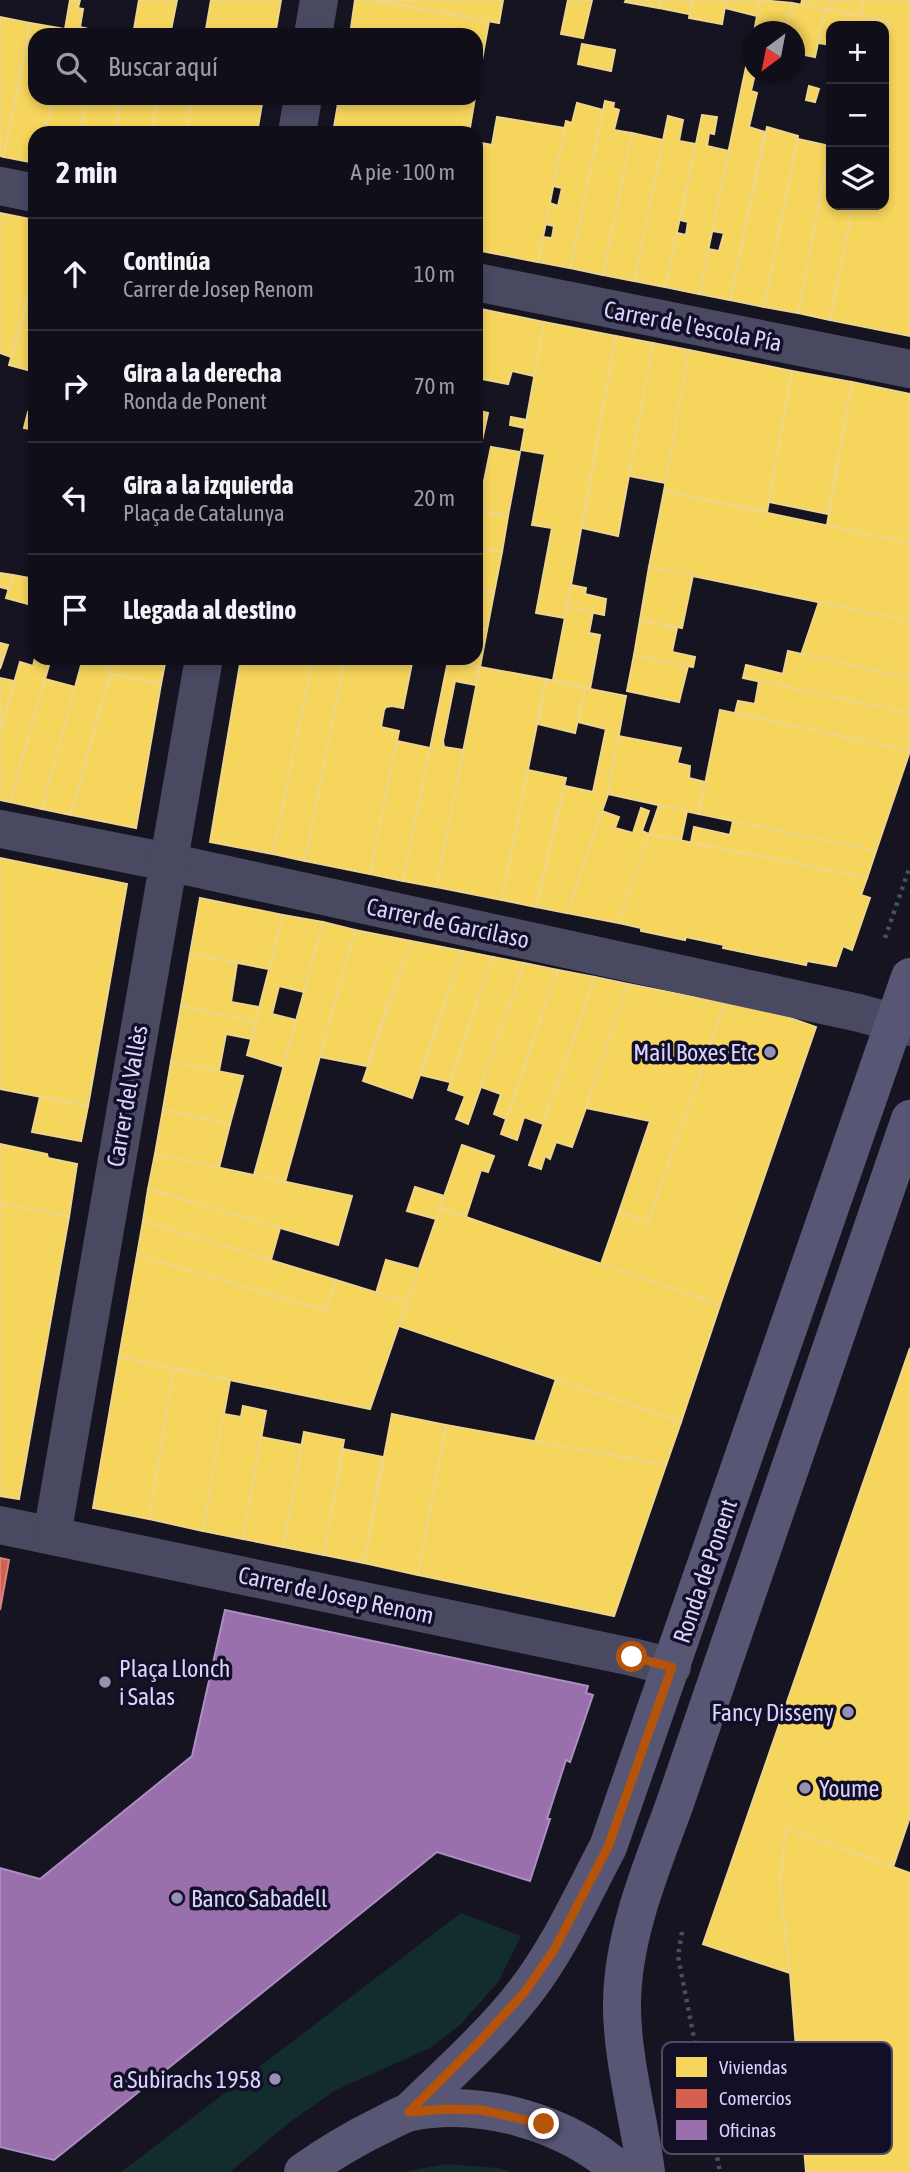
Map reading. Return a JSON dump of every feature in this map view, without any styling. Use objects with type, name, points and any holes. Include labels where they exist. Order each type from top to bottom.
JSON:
[{"type":"main road","name":"Ronda de Ponent","points":[[409,2112],[524,1993],[554,1950],[608,1847],[902,1025],[910,977]]},
{"type":"main road","name":"Ronda de Ponent","points":[[646,2172],[622,2003],[631,1938],[643,1889],[910,1119]]},
{"type":"main road","points":[[303,2172],[341,2145],[409,2112],[447,2109],[481,2110],[544,2124],[602,2155],[621,2172]]},
{"type":"street","points":[[314,28],[319,0]]},
{"type":"street","points":[[298,126],[302,105]]},
{"type":"street","points":[[0,186],[28,192]]},
{"type":"street","name":"Carrer de l'escola Pía","points":[[483,283],[910,369]]},
{"type":"street","name":"Carrer del Vallès","points":[[52,1535],[203,665]]},
{"type":"street","name":"Carrer de Garcilaso","points":[[0,829],[168,862],[902,1025]]},
{"type":"street","name":"Carrer de Josep Renom","points":[[0,1525],[672,1667]]},
{"type":"path","points":[[884,939],[910,866]]},
{"type":"path","points":[[684,1922],[678,1956],[695,2042]]},
{"type":"path","points":[[716,2154],[720,2172]]},
{"type":"green space","points":[[461,1913],[521,1936],[499,1981],[460,2025],[430,2048],[336,2090],[290,2122],[230,2172],[121,2172]]},
{"type":"green space","points":[[445,2164],[498,2168],[512,2172],[404,2172]]},
{"type":"building: Viviendas","points":[[70,0],[80,0],[78,8],[83,9],[80,27],[84,28],[65,28]]},
{"type":"building: Viviendas","points":[[139,0],[177,0],[171,28],[134,28]]},
{"type":"building: Viviendas","points":[[211,0],[281,0],[276,28],[206,28]]},
{"type":"building: Viviendas","points":[[355,0],[373,0],[489,21],[483,54],[483,28],[351,28]]},
{"type":"building: Viviendas","points":[[373,0],[503,0],[499,23]]},
{"type":"building: Viviendas","points":[[568,0],[592,0],[583,38],[561,34]]},
{"type":"building: Viviendas","points":[[661,0],[659,8],[625,2]]},
{"type":"building: Viviendas","points":[[661,0],[692,0],[689,14],[659,8]]},
{"type":"building: Viviendas","points":[[692,0],[726,0],[722,24],[689,18]]},
{"type":"building: Viviendas","points":[[726,0],[760,0],[757,16],[725,8]]},
{"type":"building: Viviendas","points":[[760,0],[792,3],[788,21],[756,21]]},
{"type":"building: Viviendas","points":[[802,0],[833,0],[831,10],[801,5]]},
{"type":"building: Viviendas","points":[[833,0],[864,0],[860,16],[831,10]]},
{"type":"building: Viviendas","points":[[864,0],[910,0],[910,336],[830,320],[852,210],[889,210],[890,22],[860,16]]},
{"type":"building: Viviendas","points":[[792,3],[825,9],[815,57],[805,55],[805,21],[788,21]]},
{"type":"building: Viviendas","points":[[825,9],[885,21],[826,21],[826,44],[818,43]]},
{"type":"building: Viviendas","points":[[0,17],[30,23],[4,157],[0,156]]},
{"type":"building: Viviendas","points":[[30,23],[59,28],[29,28]]},
{"type":"building: Viviendas","points":[[28,33],[28,105],[51,105],[46,126],[28,126],[28,162],[4,157]]},
{"type":"building: Viviendas","points":[[582,44],[615,50],[611,71],[578,64]]},
{"type":"building: Viviendas","points":[[742,84],[753,84],[751,91],[757,93],[749,127],[765,132],[730,300],[699,294],[708,249],[719,251],[724,233],[712,231]]},
{"type":"building: Viviendas","points":[[809,86],[819,89],[815,102],[806,100]]},
{"type":"building: Viviendas","points":[[605,101],[614,103],[613,108],[619,110],[614,130],[632,133],[603,275],[570,268]]},
{"type":"building: Viviendas","points":[[577,103],[603,110],[570,268],[538,262],[543,237],[552,238],[554,226],[545,224],[550,203],[558,206],[562,188],[553,186],[566,121],[572,123]]},
{"type":"building: Viviendas","points":[[51,105],[86,105],[81,126],[46,126]]},
{"type":"building: Viviendas","points":[[86,105],[120,105],[116,126],[81,126]]},
{"type":"building: Viviendas","points":[[120,105],[157,105],[152,126],[116,126]]},
{"type":"building: Viviendas","points":[[157,105],[192,105],[187,126],[152,126]]},
{"type":"building: Viviendas","points":[[192,105],[262,105],[258,126],[187,126]]},
{"type":"building: Viviendas","points":[[338,105],[474,105],[470,126],[334,126]]},
{"type":"building: Viviendas","points":[[702,115],[717,117],[714,134],[709,133],[707,146],[729,151],[699,294],[665,287],[677,233],[686,235],[688,222],[680,220]]},
{"type":"building: Viviendas","points":[[668,116],[683,120],[679,141],[696,144],[665,287],[634,281]]},
{"type":"building: Viviendas","points":[[497,117],[565,128],[538,262],[483,251],[483,143],[492,145]]},
{"type":"building: Viviendas","points":[[767,127],[798,136],[764,307],[730,300]]},
{"type":"building: Viviendas","points":[[632,133],[663,140],[634,281],[603,275]]},
{"type":"building: Viviendas","points":[[798,139],[826,145],[826,167],[798,313],[764,307]]},
{"type":"building: Viviendas","points":[[826,173],[826,210],[852,210],[830,320],[798,313]]},
{"type":"building: Viviendas","points":[[0,213],[28,219],[28,298],[11,357],[0,353]]},
{"type":"building: Viviendas","points":[[28,298],[28,370],[9,365]]},
{"type":"building: Viviendas","points":[[483,309],[544,322],[534,376],[512,371],[508,384],[483,379]]},
{"type":"building: Viviendas","points":[[544,322],[616,336],[565,618],[536,613],[552,528],[532,525],[545,454],[521,450]]},
{"type":"building: Viviendas","points":[[616,336],[653,343],[618,536],[582,528]]},
{"type":"building: Viviendas","points":[[653,343],[689,350],[666,483],[629,476]]},
{"type":"building: Viviendas","points":[[689,350],[792,371],[767,512],[664,491]]},
{"type":"building: Viviendas","points":[[792,371],[852,382],[828,514],[769,502]]},
{"type":"building: Viviendas","points":[[852,382],[910,394],[910,543],[827,525]]},
{"type":"building: Viviendas","points":[[28,412],[28,429],[24,428]]},
{"type":"building: Viviendas","points":[[483,412],[488,413],[483,436]]},
{"type":"building: Viviendas","points":[[511,417],[527,420],[525,428],[510,425]]},
{"type":"building: Viviendas","points":[[491,447],[520,452],[508,516],[483,511],[483,486]]},
{"type":"building: Viviendas","points":[[664,491],[910,543],[910,621],[649,567]]},
{"type":"building: Viviendas","points":[[483,511],[508,516],[502,552],[483,548]]},
{"type":"building: Viviendas","points":[[483,548],[502,552],[494,593],[483,591]]},
{"type":"building: Viviendas","points":[[649,567],[693,575],[682,628],[640,620]]},
{"type":"building: Viviendas","points":[[0,573],[13,575],[8,589],[0,587]]},
{"type":"building: Viviendas","points":[[13,575],[28,578],[28,604],[6,598]]},
{"type":"building: Viviendas","points":[[571,585],[586,588],[585,594],[606,599],[604,615],[567,607]]},
{"type":"building: Viviendas","points":[[483,591],[494,593],[487,630],[483,629]]},
{"type":"building: Viviendas","points":[[819,602],[910,621],[910,678],[801,655]]},
{"type":"building: Viviendas","points":[[567,607],[593,612],[589,633],[600,635],[590,689],[553,680]]},
{"type":"building: Viviendas","points":[[640,620],[677,628],[672,652],[695,657],[693,667],[634,655]]},
{"type":"building: Viviendas","points":[[483,629],[487,630],[483,651]]},
{"type":"building: Viviendas","points":[[0,643],[8,645],[0,669]]},
{"type":"building: Viviendas","points":[[788,651],[910,678],[910,713],[743,678],[746,665],[783,674]]},
{"type":"building: Viviendas","points":[[634,655],[688,666],[679,702],[627,691]]},
{"type":"building: Viviendas","points":[[20,662],[33,666],[49,665],[10,802],[0,800],[0,731]]},
{"type":"building: Viviendas","points":[[81,665],[112,665],[71,815],[42,809]]},
{"type":"building: Viviendas","points":[[112,665],[165,665],[161,684],[110,674]]},
{"type":"building: Viviendas","points":[[240,665],[312,665],[273,854],[210,842]]},
{"type":"building: Viviendas","points":[[312,665],[344,665],[305,861],[273,854]]},
{"type":"building: Viviendas","points":[[344,665],[412,665],[403,708],[392,706],[384,710],[381,727],[399,731],[370,874],[305,861]]},
{"type":"building: Viviendas","points":[[447,665],[480,667],[476,685],[455,681],[443,741],[444,747],[464,750],[436,887],[403,881]]},
{"type":"building: Viviendas","points":[[480,667],[546,679],[502,900],[436,887]]},
{"type":"building: Viviendas","points":[[110,674],[161,684],[136,828],[71,815]]},
{"type":"building: Viviendas","points":[[0,678],[14,681],[0,731]]},
{"type":"building: Viviendas","points":[[45,679],[75,687],[42,809],[10,802]]},
{"type":"building: Viviendas","points":[[546,679],[585,688],[575,733],[538,724]]},
{"type":"building: Viviendas","points":[[759,681],[910,713],[910,751],[735,713],[738,701],[755,704]]},
{"type":"building: Viviendas","points":[[585,688],[626,696],[608,794],[567,913],[536,907],[565,786],[593,792],[606,729],[578,722]]},
{"type":"building: Viviendas","points":[[720,710],[910,751],[876,851],[699,814]]},
{"type":"building: Viviendas","points":[[618,736],[681,748],[677,763],[690,766],[689,778],[705,782],[699,814],[608,794]]},
{"type":"building: Viviendas","points":[[397,741],[430,748],[403,881],[370,874]]},
{"type":"building: Viviendas","points":[[528,770],[566,778],[536,907],[502,900]]},
{"type":"building: Viviendas","points":[[659,805],[687,811],[681,840],[649,834]]},
{"type":"building: Viviendas","points":[[641,808],[649,811],[642,831],[649,834],[619,923],[567,913],[602,811],[619,817],[615,828],[633,833]]},
{"type":"building: Viviendas","points":[[733,821],[876,851],[867,878],[691,842],[694,827],[730,835]]},
{"type":"building: Viviendas","points":[[649,834],[867,878],[861,895],[870,898],[852,950],[843,946],[836,966],[807,961],[806,965],[723,948],[724,945],[686,937],[685,940],[641,931],[641,928],[619,923]]},
{"type":"building: Viviendas","points":[[0,858],[127,884],[88,1106],[0,1089]]},
{"type":"building: Viviendas","points":[[200,898],[283,915],[269,969],[190,954]]},
{"type":"building: Viviendas","points":[[283,915],[323,922],[304,992],[279,986],[272,1014],[296,1020],[284,1067],[247,1055]]},
{"type":"building: Viviendas","points":[[323,922],[355,930],[285,1182],[254,1175]]},
{"type":"building: Viviendas","points":[[355,930],[411,941],[367,1066],[320,1057]]},
{"type":"building: Viviendas","points":[[411,941],[463,951],[412,1098],[363,1081]]},
{"type":"building: Viviendas","points":[[463,951],[493,957],[450,1082],[421,1075]]},
{"type":"building: Viviendas","points":[[190,954],[237,963],[231,1002],[259,1007],[256,1022],[181,1006]]},
{"type":"building: Viviendas","points":[[493,957],[524,963],[468,1124],[456,1119],[465,1096],[448,1090]]},
{"type":"building: Viviendas","points":[[524,963],[558,970],[506,1119],[494,1114],[501,1094],[481,1087]]},
{"type":"building: Viviendas","points":[[558,970],[595,977],[543,1124],[524,1117],[517,1140],[501,1134]]},
{"type":"building: Viviendas","points":[[595,977],[628,984],[572,1147],[556,1142],[550,1159],[545,1156],[541,1169],[529,1165]]},
{"type":"building: Viviendas","points":[[628,984],[725,1003],[648,1223],[619,1212],[650,1121],[586,1108]]},
{"type":"building: Viviendas","points":[[725,1003],[779,1014],[816,1027],[720,1305],[601,1264],[619,1212],[648,1223]]},
{"type":"building: Viviendas","points":[[181,1006],[256,1022],[252,1039],[226,1034],[219,1071],[171,1062]]},
{"type":"building: Viviendas","points":[[171,1062],[243,1076],[230,1124],[163,1109]]},
{"type":"building: Viviendas","points":[[40,1097],[88,1106],[81,1141],[32,1132]]},
{"type":"building: Viviendas","points":[[163,1109],[230,1124],[219,1168],[155,1154]]},
{"type":"building: Viviendas","points":[[0,1144],[47,1154],[48,1158],[77,1164],[69,1217],[0,1203]]},
{"type":"building: Viviendas","points":[[462,1145],[494,1156],[488,1172],[481,1170],[466,1217],[440,1208]]},
{"type":"building: Viviendas","points":[[155,1154],[352,1196],[338,1245],[148,1189]]},
{"type":"building: Viviendas","points":[[415,1187],[444,1196],[436,1219],[407,1211]]},
{"type":"building: Viviendas","points":[[148,1189],[280,1228],[271,1260],[143,1221]]},
{"type":"building: Viviendas","points":[[0,1203],[69,1217],[19,1499],[0,1496]]},
{"type":"building: Viviendas","points":[[440,1208],[720,1305],[681,1422],[399,1326]]},
{"type":"building: Viviendas","points":[[143,1221],[336,1280],[326,1311],[137,1255]]},
{"type":"building: Viviendas","points":[[137,1255],[326,1311],[336,1280],[407,1302],[370,1409],[119,1357]]},
{"type":"building: Viviendas","points":[[386,1260],[419,1269],[407,1302],[376,1293]]},
{"type":"building: Viviendas","points":[[910,1348],[910,1817],[893,1867],[786,1828],[780,1885],[790,1973],[703,1944]]},
{"type":"building: Viviendas","points":[[119,1357],[174,1369],[149,1519],[93,1508]]},
{"type":"building: Viviendas","points":[[174,1369],[230,1380],[203,1531],[149,1519]]},
{"type":"building: Viviendas","points":[[556,1379],[681,1422],[666,1465],[535,1441]]},
{"type":"building: Viviendas","points":[[243,1406],[266,1411],[243,1539],[203,1531],[223,1414],[241,1417]]},
{"type":"building: Viviendas","points":[[392,1414],[446,1425],[418,1575],[364,1563]]},
{"type":"building: Viviendas","points":[[446,1425],[666,1465],[614,1616],[418,1575]]},
{"type":"building: Viviendas","points":[[304,1432],[344,1440],[324,1555],[283,1547]]},
{"type":"building: Viviendas","points":[[261,1437],[302,1445],[283,1547],[243,1539]]},
{"type":"building: Viviendas","points":[[343,1449],[383,1457],[364,1563],[324,1555]]},
{"type":"building: Viviendas","points":[[786,1828],[910,1873],[910,2172],[806,2172],[805,2154],[892,2154],[892,2042],[796,2042],[780,1885]]},
{"type":"building: Comercios","points":[[0,1558],[9,1560],[0,1610]]},
{"type":"building: Oficinas","name":"Banco Sabadell","points":[[225,1610],[588,1686],[586,1693],[593,1695],[570,1762],[566,1760],[530,1881],[437,1852],[54,2160],[0,2147],[0,1868],[40,1879],[192,1756]]},
{"type":"place","name":"Mail Boxes Etc","points":[[770,1052]]},
{"type":"place","name":"Plaça Llonch i Salas","points":[[105,1682]]},
{"type":"place","name":"Fancy Disseny","points":[[848,1712]]},
{"type":"place","name":"Youme","points":[[805,1788]]},
{"type":"place","name":"Banco Sabadell","points":[[177,1898]]},
{"type":"place","name":"a Subirachs 1958","points":[[275,2079]]},
{"type":"route","points":[[544,2124],[481,2110],[409,2112],[524,1993],[554,1950],[608,1847],[672,1667],[632,1657]]}]
